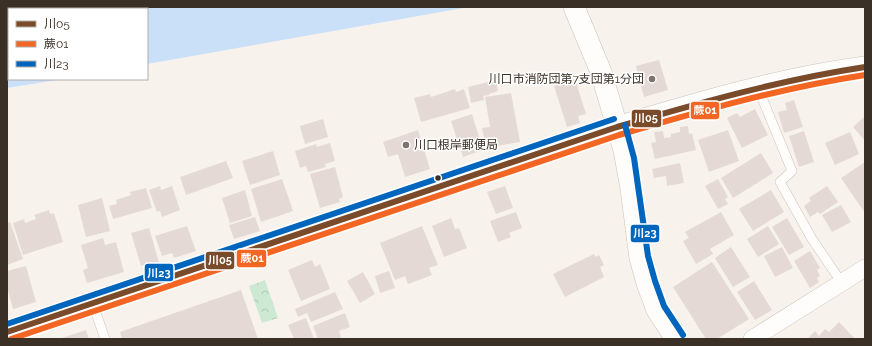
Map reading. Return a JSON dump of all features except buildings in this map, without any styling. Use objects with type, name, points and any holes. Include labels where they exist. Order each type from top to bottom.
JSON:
[{"type":"street","points":[[574,7],[600,72],[626,159],[640,258],[647,283],[657,310],[676,339]]},
{"type":"street","points":[[14,334],[93,304],[617,127],[758,88],[865,67]]},
{"type":"street","points":[[752,339],[865,268]]},
{"type":"lane","points":[[758,88],[792,171],[780,182],[812,239],[842,283]]},
{"type":"lane","points":[[93,304],[105,339]]},
{"type":"green space","points":[[265,280],[278,318],[262,323],[249,286]]},
{"type":"water","points":[[7,7],[469,7],[148,64],[148,8],[8,8],[8,80],[57,80],[7,88]]},
{"type":"transit line","name":"川05","points":[[7,332],[617,127],[771,85],[865,67]]},
{"type":"transit line","name":"蕨01","points":[[11,339],[619,135],[772,93],[865,75]]},
{"type":"transit line","name":"川23","points":[[7,324],[614,119]]},
{"type":"transit line","name":"川23","points":[[625,125],[634,158],[648,256],[664,306],[683,335]]},
{"type":"place","name":"川口市消防団第7支団第1分団","points":[[652,79]]},
{"type":"place","name":"川口根岸郵便局","points":[[406,145]]}]
